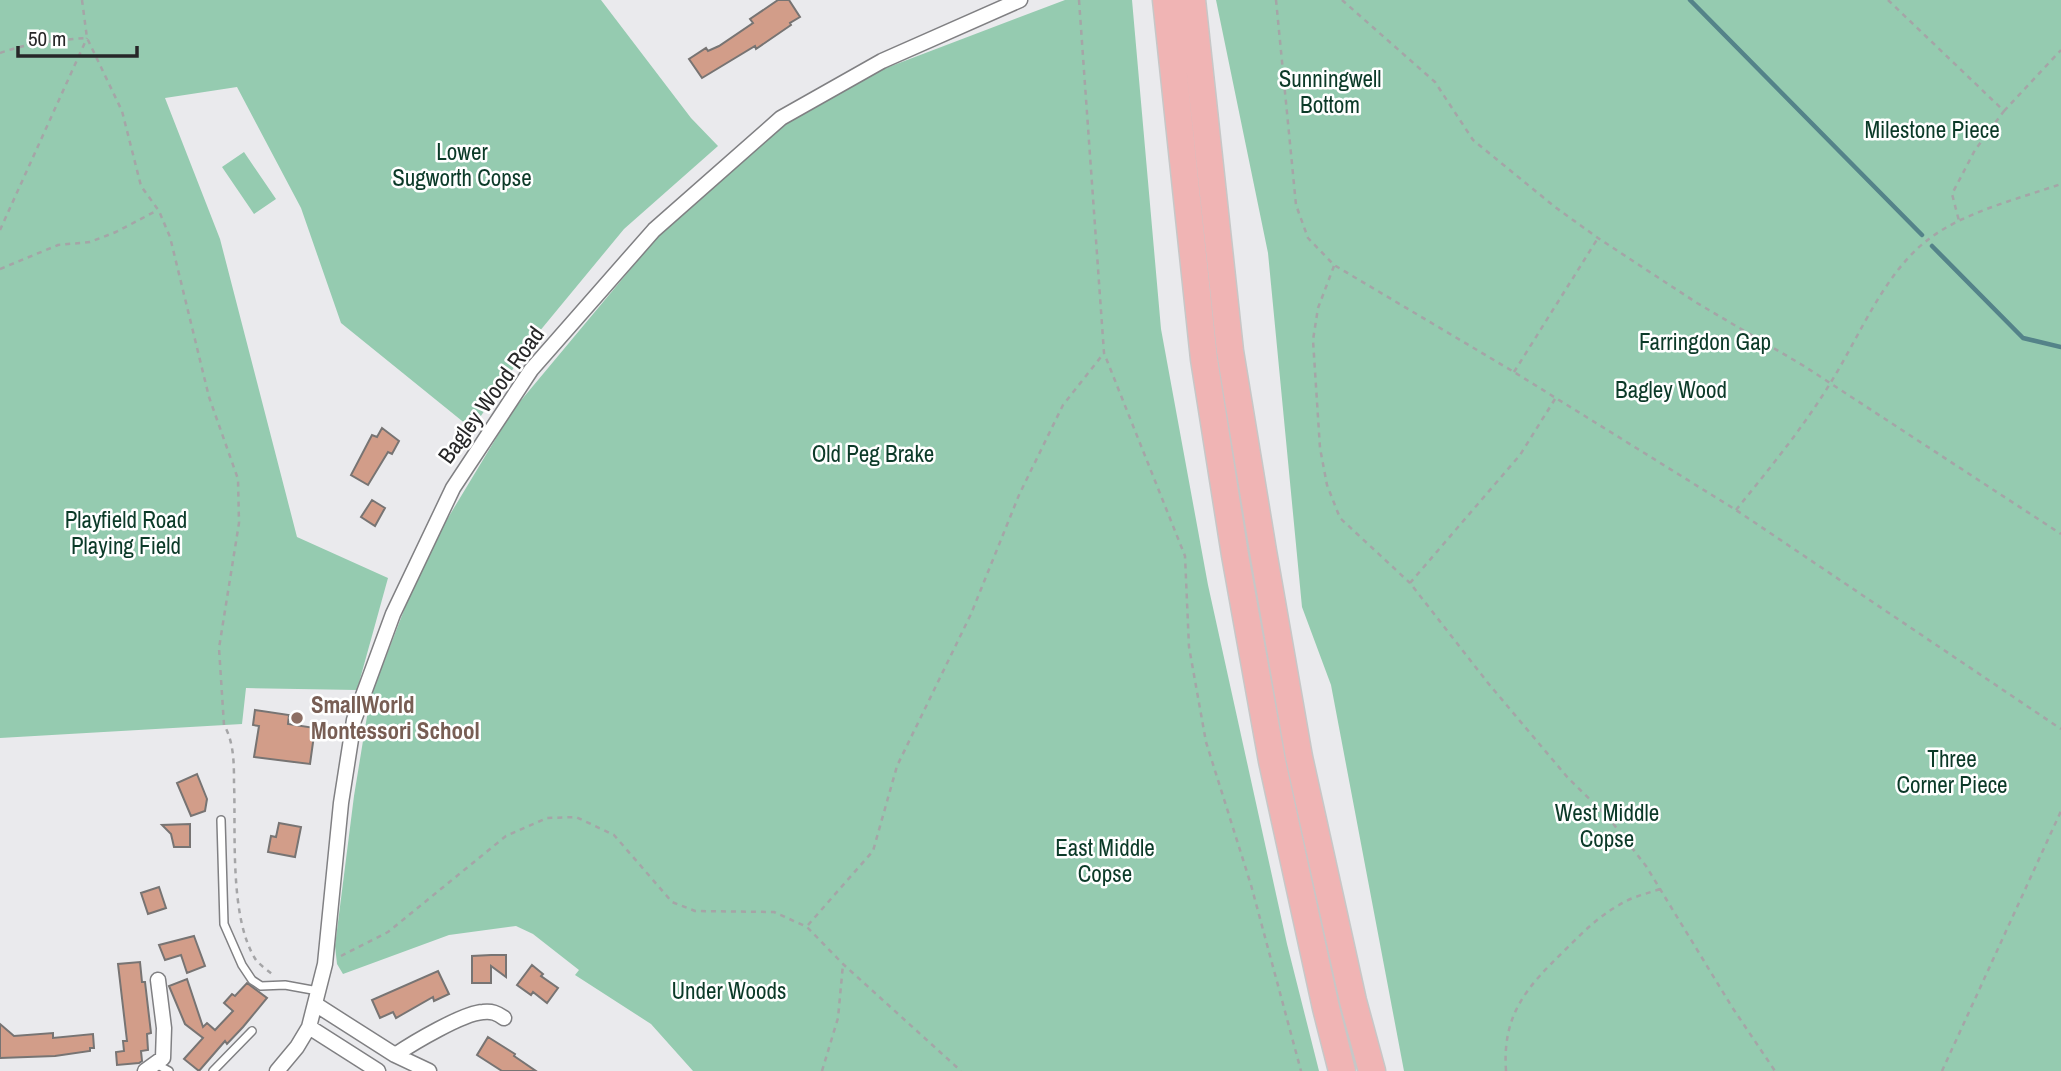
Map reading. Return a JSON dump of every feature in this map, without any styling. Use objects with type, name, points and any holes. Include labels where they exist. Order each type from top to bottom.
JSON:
[{"type":"highway","points":[[1166,0],[1203,359],[1235,555],[1272,761],[1342,1071]]},
{"type":"highway","points":[[1192,0],[1230,351],[1261,538],[1299,757],[1353,1001],[1372,1071]]},
{"type":"street","name":"Bagley Wood Road","points":[[277,1071],[309,1027],[325,964],[341,803],[354,720],[393,614],[453,488],[531,370],[654,230],[781,118],[882,61],[1020,0]]},
{"type":"street","points":[[150,1067],[163,1058],[158,980]]},
{"type":"street","points":[[316,998],[396,1055],[429,1071]]},
{"type":"street","points":[[396,1055],[419,1038],[444,1027],[481,1012],[500,1012]]},
{"type":"street","points":[[309,1027],[378,1071]]},
{"type":"lane","points":[[220,820],[224,924],[232,947],[252,980],[261,985],[285,985],[316,998]]},
{"type":"lane","points":[[213,1071],[251,1031]]},
{"type":"lane","points":[[150,1067],[169,1071]]},
{"type":"path","points":[[82,0],[87,38],[122,111],[141,186],[159,211],[170,237],[209,397],[238,479],[239,523],[219,648],[224,725],[230,734],[234,767],[238,913],[245,937],[257,962],[285,985]]},
{"type":"path","points":[[1079,0],[1104,353],[1185,556],[1189,647],[1206,742],[1251,885],[1301,1071]]},
{"type":"path","points":[[1276,0],[1296,205],[1308,238],[1334,265],[1514,372],[1736,510],[2061,729]]},
{"type":"path","points":[[1342,0],[1436,82],[1473,141],[1598,238],[1697,303],[1830,383],[2061,534]]},
{"type":"path","points":[[1888,0],[2004,111]]},
{"type":"path","points":[[0,53],[48,41],[87,38]]},
{"type":"path","points":[[0,230],[87,38]]},
{"type":"path","points":[[1959,221],[1952,194],[1976,150],[2004,111],[2061,50]]},
{"type":"path","points":[[1736,510],[1786,448],[1830,383],[1897,271],[1925,242],[1959,221],[2061,184]]},
{"type":"path","points":[[0,268],[58,246],[90,242],[159,211]]},
{"type":"path","points":[[1514,372],[1598,238]]},
{"type":"path","points":[[1334,265],[1318,308],[1313,340],[1320,448],[1327,485],[1340,518],[1409,583],[1568,778],[1608,817],[1646,866],[1775,1071]]},
{"type":"path","points":[[807,926],[873,851],[897,766],[971,614],[1019,495],[1063,405],[1104,353]]},
{"type":"path","points":[[1409,583],[1520,455],[1555,399]]},
{"type":"path","points":[[1942,1071],[2061,811]]},
{"type":"path","points":[[336,958],[388,932],[506,836],[547,818],[576,817],[614,835],[673,902],[695,911],[774,912],[807,926],[843,964],[961,1071]]},
{"type":"path","points":[[1506,1071],[1506,1040],[1514,1012],[1533,981],[1591,924],[1622,903],[1660,889]]},
{"type":"path","points":[[822,1071],[838,1018],[843,964]]},
{"type":"green space","points":[[0,0],[601,0],[691,118],[718,146],[624,229],[534,338],[472,429],[341,323],[301,208],[237,87],[165,98],[220,239],[297,537],[388,578],[357,690],[246,688],[242,724],[0,738]]},
{"type":"green space","name":"Old Peg Brake","points":[[1065,0],[1132,0],[1161,329],[1208,585],[1287,944],[1319,1071],[693,1071],[651,1024],[575,975],[579,970],[533,934],[516,926],[449,935],[343,974],[337,964],[335,946],[354,796],[370,698],[425,556],[513,410],[659,235],[786,122],[886,68]]},
{"type":"green space","name":"Bagley Wood","points":[[1216,0],[2061,0],[2061,1071],[1404,1071],[1331,685],[1302,607],[1268,253]]},
{"type":"green space","points":[[244,152],[276,199],[254,214],[222,167]]},
{"type":"building","points":[[778,0],[789,0],[800,17],[756,49],[755,46],[702,78],[689,59],[706,48],[708,51],[719,46],[753,23],[750,19]]},
{"type":"building","points":[[382,428],[399,441],[392,454],[388,452],[368,485],[351,475],[372,435],[377,437]]},
{"type":"building","points":[[372,500],[385,508],[375,526],[361,517]]},
{"type":"building","points":[[255,710],[289,715],[288,724],[315,728],[310,764],[254,757],[259,726],[253,725]]},
{"type":"building","points":[[197,774],[207,799],[205,811],[191,816],[177,783]]},
{"type":"building","points":[[279,823],[301,827],[295,857],[268,852],[271,836],[276,837]]},
{"type":"building","points":[[190,824],[190,847],[174,847],[171,834],[162,825]]},
{"type":"building","points":[[159,887],[166,908],[148,914],[141,893]]},
{"type":"building","points":[[194,936],[205,966],[187,973],[181,955],[165,960],[159,945]]},
{"type":"building","points":[[506,955],[506,977],[491,966],[491,983],[472,983],[472,956]]},
{"type":"building","points":[[140,962],[151,1033],[147,1034],[148,1050],[141,1051],[142,1061],[139,1063],[117,1065],[116,1052],[124,1051],[123,1041],[127,1041],[118,964]]},
{"type":"building","points":[[532,965],[543,974],[541,976],[558,988],[547,1003],[533,992],[531,995],[517,985]]},
{"type":"building","points":[[438,971],[449,994],[434,1001],[433,997],[396,1018],[393,1012],[380,1018],[372,1000]]},
{"type":"building","points":[[187,979],[203,1027],[207,1023],[215,1030],[233,1011],[224,1003],[247,983],[267,998],[243,1027],[227,1044],[225,1041],[199,1071],[184,1059],[203,1038],[185,1024],[169,986]]},
{"type":"building","points":[[0,1024],[14,1036],[53,1033],[53,1038],[93,1034],[94,1048],[90,1048],[90,1051],[55,1056],[0,1058]]},
{"type":"building","points":[[488,1037],[536,1071],[502,1071],[477,1055]]},
{"type":"waterway","points":[[1690,0],[1922,235]]},
{"type":"waterway","points":[[1932,246],[2023,338],[2061,347]]},
{"type":"place","name":"SmallWorld Montessori School","points":[[297,718]]},
{"type":"park label","name":"Sunningwell Bottom","points":[[1330,92]]},
{"type":"park label","name":"Milestone Piece","points":[[1932,130]]},
{"type":"park label","name":"Lower Sugworth Copse","points":[[462,165]]},
{"type":"park label","name":"Farringdon Gap","points":[[1705,342]]},
{"type":"park label","name":"Playfield Road Playing Field","points":[[126,533]]},
{"type":"park label","name":"Three Corner Piece","points":[[1952,772]]},
{"type":"park label","name":"West Middle Copse","points":[[1607,826]]},
{"type":"park label","name":"East Middle Copse","points":[[1105,861]]},
{"type":"park label","name":"Under Woods","points":[[729,991]]}]
